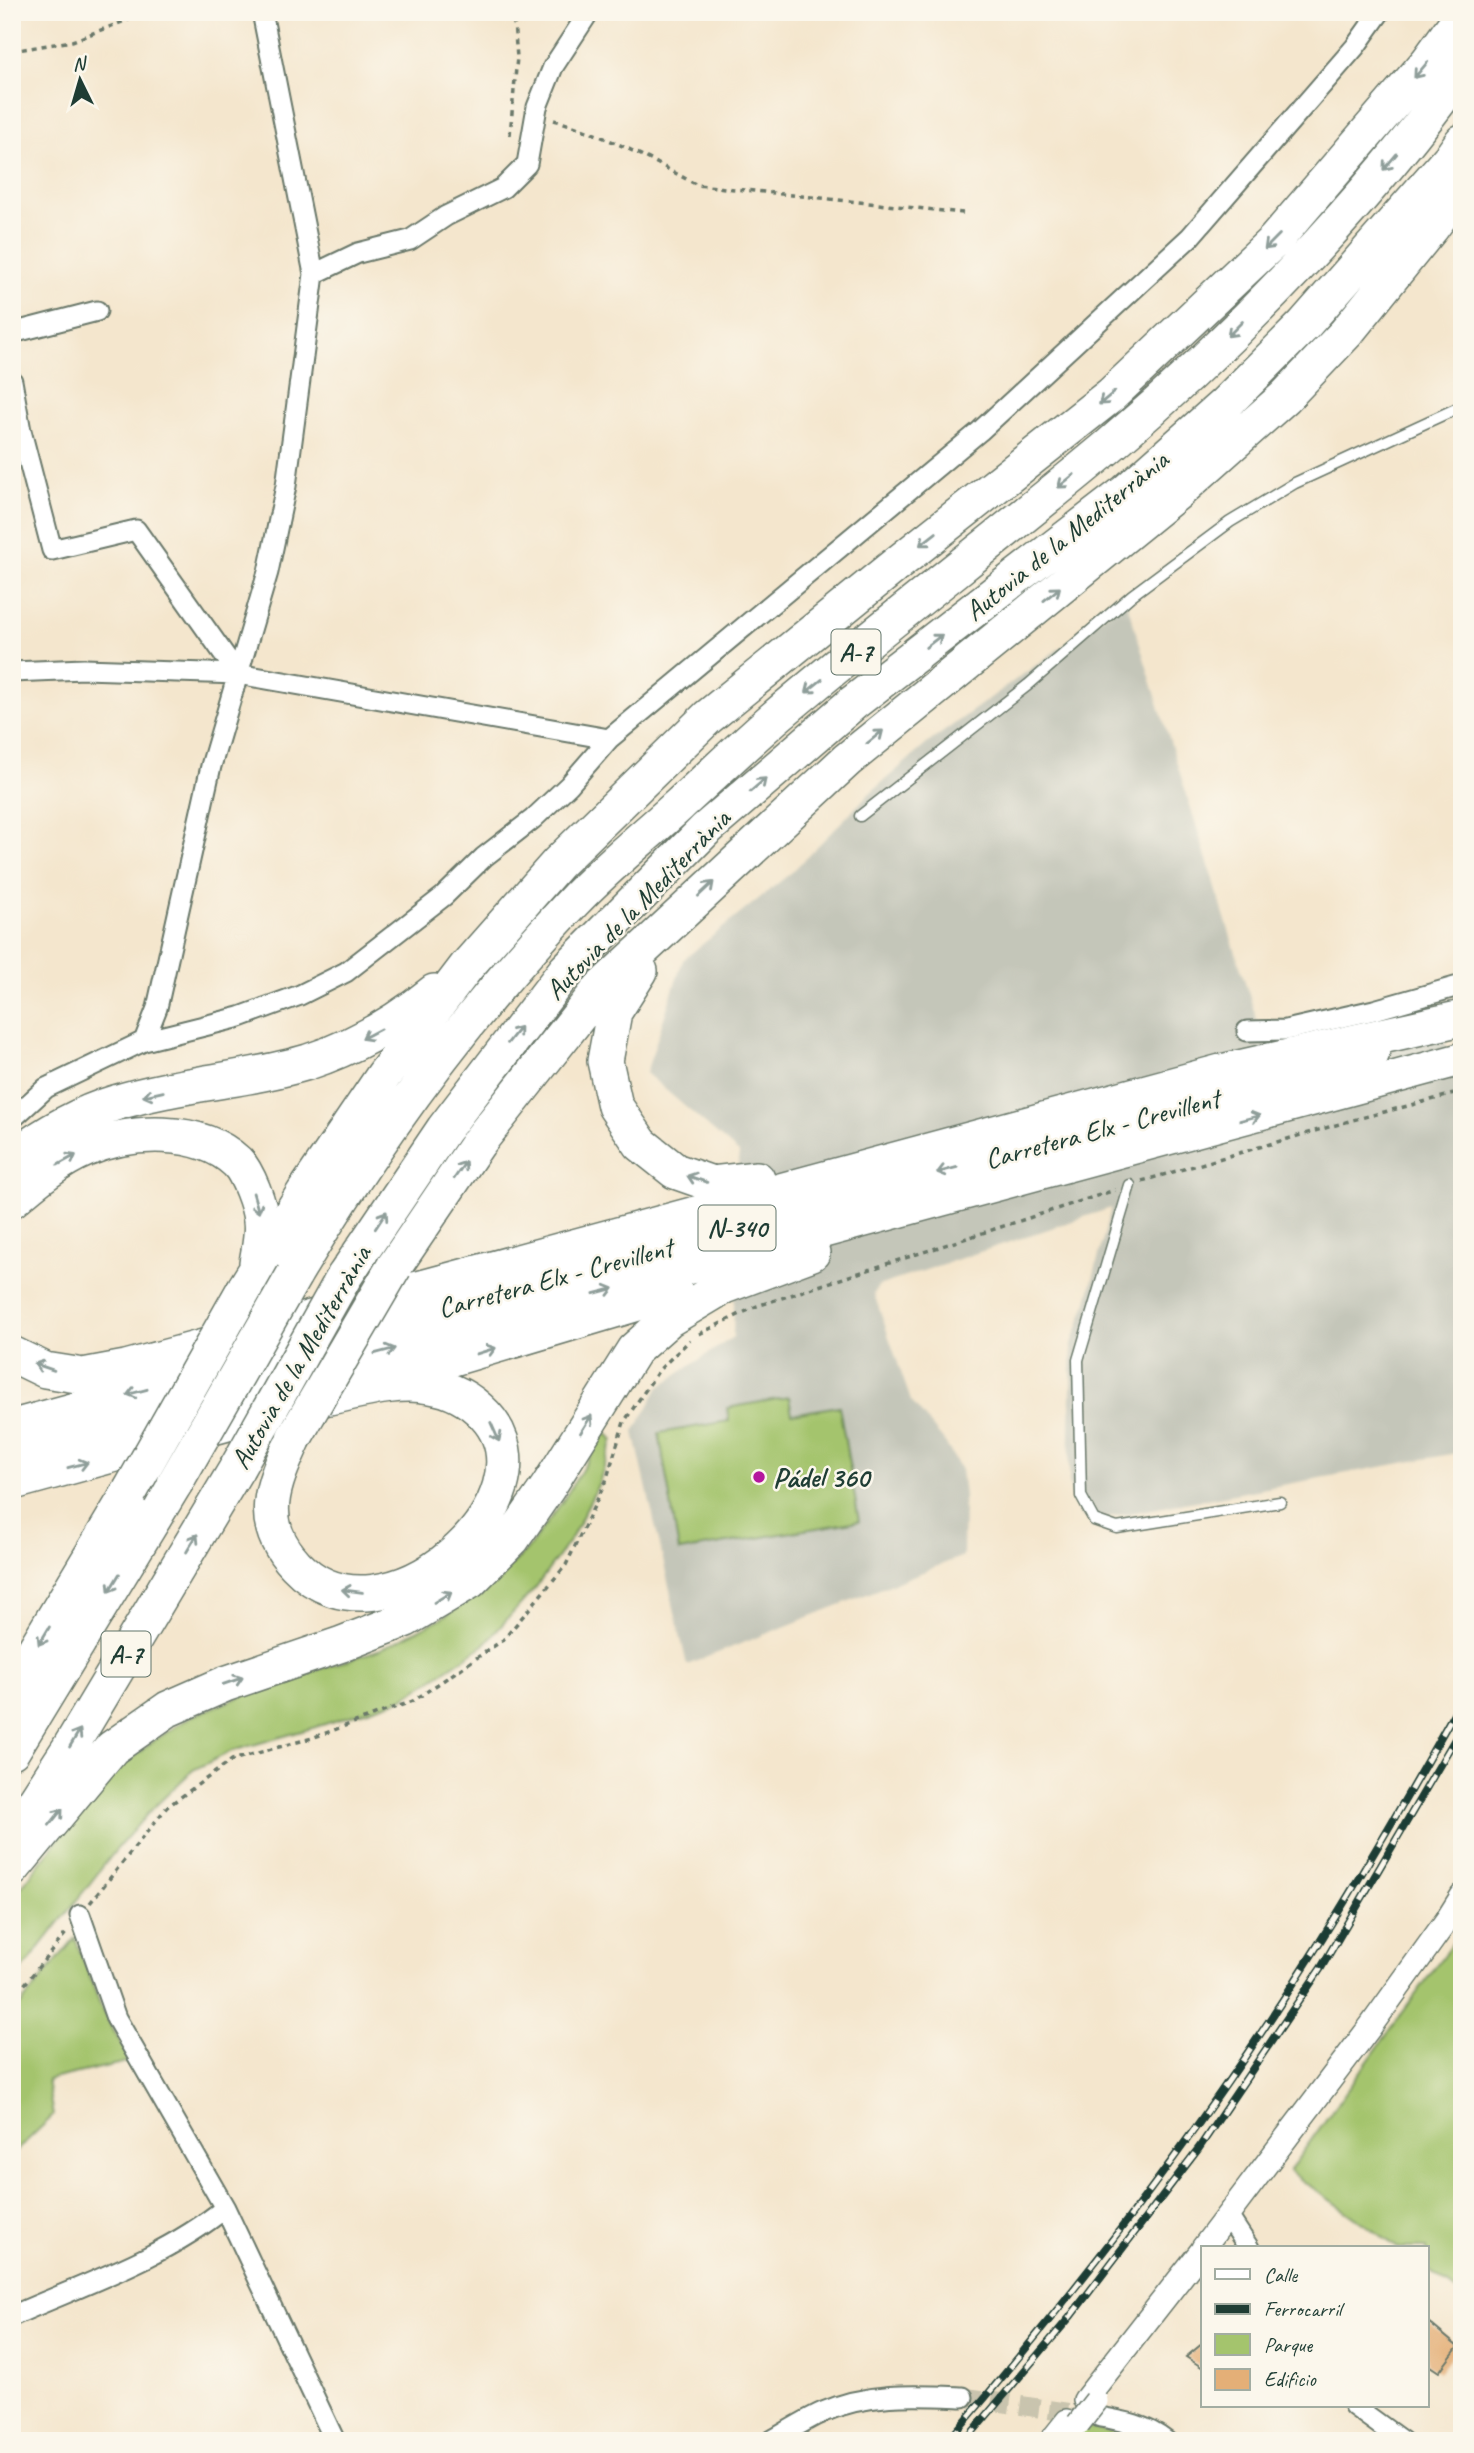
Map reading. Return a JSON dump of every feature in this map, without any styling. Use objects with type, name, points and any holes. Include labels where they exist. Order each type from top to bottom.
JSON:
[{"type":"highway","points":[[12,1688],[304,1193],[384,1075],[467,966],[558,863],[708,717],[1111,396],[1266,249],[1428,62],[1462,15]]},
{"type":"highway","name":"Autovia de la Mediterrània","points":[[12,1751],[175,1483],[335,1206],[464,1025],[575,899],[772,720],[1110,444],[1186,376],[1265,299],[1357,201],[1426,119],[1462,69]]},
{"type":"highway","name":"Autovia de la Mediterrània","points":[[12,1837],[69,1749],[237,1468],[344,1277],[384,1214],[452,1119],[566,970],[705,830],[800,748],[853,703],[1126,492],[1225,404],[1304,325],[1462,142]]},
{"type":"highway","points":[[324,1398],[396,1385],[428,1385],[451,1391],[475,1404],[494,1424],[502,1447],[502,1474],[493,1503],[478,1531],[455,1555],[424,1576],[390,1590],[354,1594],[321,1584],[296,1566],[276,1538],[271,1513],[274,1483],[294,1438],[394,1267],[478,1143],[601,988],[673,920],[847,760],[1179,491],[1285,397],[1346,332],[1462,186]]},
{"type":"highway","points":[[673,920],[614,1012],[605,1061],[615,1106],[641,1144],[675,1171],[712,1184],[789,1176],[1004,1129]]},
{"type":"highway","points":[[12,1158],[74,1119],[115,1103],[249,1077],[298,1064],[370,1036],[414,1008],[467,966]]},
{"type":"highway","points":[[12,1354],[46,1370],[83,1376],[126,1368],[1221,1072],[1462,1018]]},
{"type":"highway","name":"Carretera Elx - Crevillent","points":[[12,1426],[1462,1030]]},
{"type":"highway","name":"Carretera Elx - Crevillent","points":[[12,1455],[502,1319],[1462,1059]]},
{"type":"highway","points":[[12,1484],[324,1398],[812,1253],[1212,1128]]},
{"type":"highway","points":[[12,1200],[41,1174],[87,1149],[133,1136],[175,1135],[216,1147],[239,1164],[253,1193],[262,1222],[251,1279]]},
{"type":"highway","points":[[12,1870],[112,1748],[168,1709],[225,1684],[406,1619],[470,1581],[519,1528],[548,1487],[634,1350],[669,1319],[724,1286],[812,1253]]},
{"type":"street","points":[[144,1041],[157,1008],[211,766],[268,572],[286,486],[314,274],[262,12]]},
{"type":"street","points":[[314,274],[358,253],[410,240],[446,216],[503,188],[527,164],[535,115],[553,67],[589,12]]},
{"type":"street","points":[[12,1119],[46,1088],[144,1041],[240,1017],[300,995],[346,972],[434,904],[484,857],[533,819],[569,785],[609,739],[980,431],[1190,237],[1354,47],[1380,12]]},
{"type":"street","points":[[12,333],[97,311]]},
{"type":"street","points":[[12,381],[16,432],[52,550],[136,530],[238,674]]},
{"type":"street","points":[[12,672],[84,669],[238,674],[609,739]]},
{"type":"street","points":[[1247,1031],[1286,1030],[1374,1010],[1462,985]]},
{"type":"street","points":[[1215,2246],[1230,2220],[1462,1896]]},
{"type":"street","points":[[1206,2246],[1230,2220],[1348,2073],[1462,1911]]},
{"type":"street","points":[[80,1915],[116,2018],[225,2208],[335,2441]]},
{"type":"street","points":[[12,2316],[128,2265],[199,2230],[225,2208]]},
{"type":"street","points":[[1230,2220],[1249,2246]]},
{"type":"street","points":[[1093,2406],[1201,2252]]},
{"type":"street","points":[[1051,2441],[1070,2429],[1093,2406],[1201,2266]]},
{"type":"street","points":[[771,2441],[824,2411],[851,2402],[905,2394],[963,2396]]},
{"type":"street","points":[[1093,2406],[1126,2422],[1154,2431],[1166,2441]]},
{"type":"street","points":[[1357,2408],[1402,2441]]},
{"type":"lane","points":[[860,816],[1028,685],[1132,595],[1230,522],[1295,483],[1462,407]]},
{"type":"lane","points":[[1130,1185],[1078,1360],[1081,1496],[1094,1520],[1117,1528],[1280,1502]]},
{"type":"path","points":[[12,51],[72,41],[149,12]]},
{"type":"path","points":[[510,135],[517,57],[513,12]]},
{"type":"path","points":[[535,115],[576,127],[664,166],[697,185],[963,213]]},
{"type":"path","points":[[12,2000],[167,1807],[232,1760],[312,1738],[413,1701],[503,1640],[566,1565],[606,1481],[624,1422],[659,1370],[691,1338],[757,1306],[1130,1185],[1353,1120],[1462,1092]]},
{"type":"shaded area","points":[[1126,600],[1264,1043],[1431,1009],[1462,1082],[1462,1192],[1454,1271],[1462,1283],[1462,1452],[1103,1518],[1081,1517],[1073,1502],[1069,1482],[1072,1344],[1086,1306],[1111,1208],[878,1286],[874,1294],[911,1401],[944,1441],[961,1470],[964,1496],[963,1556],[687,1665],[634,1432],[659,1387],[733,1337],[739,1153],[646,1073],[683,960],[792,872],[870,793],[928,743]]},
{"type":"green space","name":"Pádel 360","points":[[789,1397],[792,1414],[839,1406],[859,1521],[679,1551],[659,1433],[729,1421],[727,1408]]},
{"type":"green space","points":[[605,1432],[613,1439],[599,1483],[572,1537],[536,1587],[484,1645],[402,1699],[232,1751],[193,1770],[149,1812],[116,1850],[12,1983],[12,1899],[82,1809],[119,1769],[152,1742],[192,1716],[257,1690],[381,1649],[438,1620],[482,1593],[526,1551],[562,1502]]},
{"type":"green space","points":[[1462,1930],[1462,2295],[1428,2270],[1428,2246],[1395,2246],[1289,2171]]},
{"type":"green space","points":[[75,1938],[103,2012],[131,2061],[47,2080],[53,2116],[12,2155],[12,2015]]},
{"type":"green space","points":[[1085,2426],[1134,2436],[1141,2441],[1072,2441]]},
{"type":"building","points":[[1428,2322],[1458,2347],[1439,2372],[1428,2365]]},
{"type":"building","points":[[1201,2345],[1201,2367],[1186,2357]]},
{"type":"tunnel","points":[[963,2397],[1086,2415]]},
{"type":"railway","points":[[948,2441],[1092,2267],[1226,2085],[1349,1895],[1462,1699]]},
{"type":"railway","points":[[965,2441],[1070,2317],[1199,2148],[1321,1968],[1462,1727]]},
{"type":"place","name":"Pádel 360","points":[[759,1477]]}]
